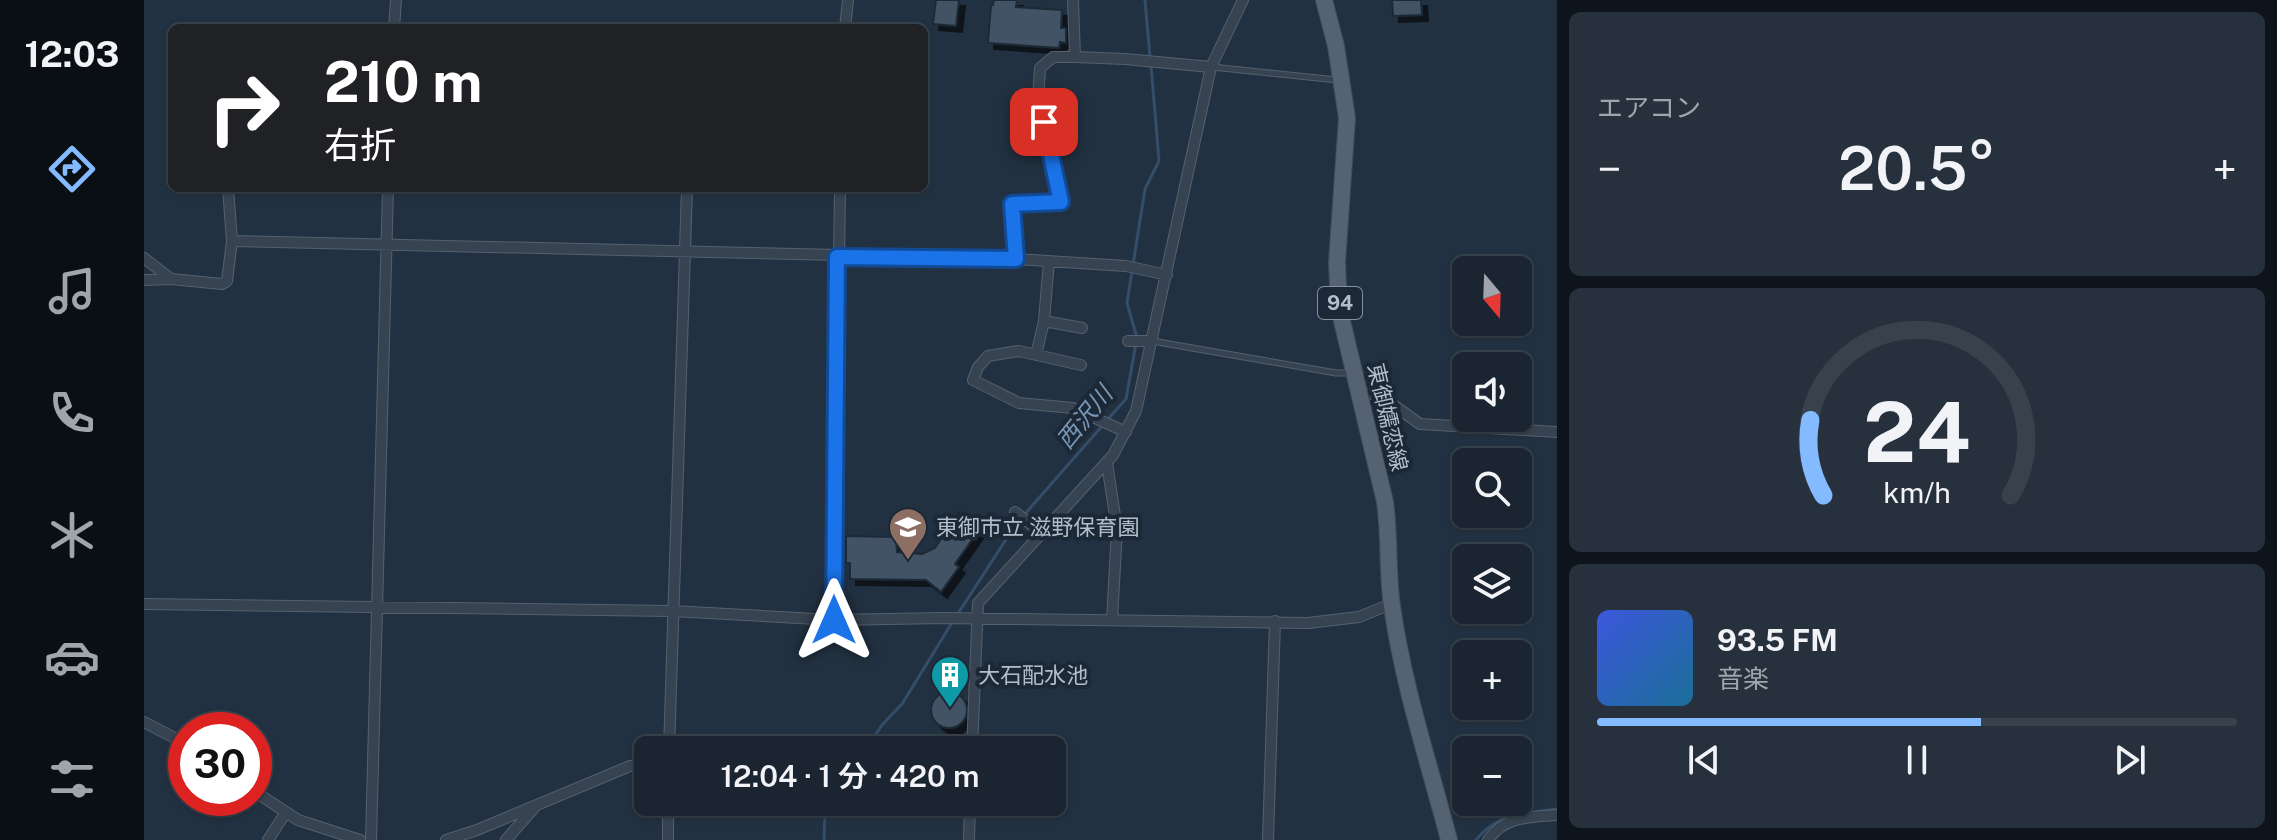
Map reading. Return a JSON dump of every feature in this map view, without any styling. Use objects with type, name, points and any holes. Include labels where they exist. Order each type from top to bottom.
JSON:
[{"type":"main road","name":"東御嬬恋線","points":[[1324,0],[1347,118],[1337,274],[1342,321],[1389,528],[1391,604],[1401,654],[1449,840]]},
{"type":"street","points":[[394,24],[396,0]]},
{"type":"street","points":[[845,24],[848,0]]},
{"type":"street","points":[[1073,0],[1075,57]]},
{"type":"street","points":[[972,736],[971,618],[978,603],[1107,463],[1136,411],[1148,341],[1167,275],[1211,67],[1243,0]]},
{"type":"street","points":[[1016,259],[1012,204],[1061,202],[1038,101],[1040,68],[1053,57],[1125,59],[1211,67]]},
{"type":"street","points":[[144,280],[222,284],[227,281],[232,241],[228,192]]},
{"type":"street","points":[[371,840],[388,192]]},
{"type":"street","points":[[669,736],[687,192]]},
{"type":"street","points":[[834,620],[840,192]]},
{"type":"street","points":[[232,241],[1016,259],[1127,266],[1167,275]]},
{"type":"street","points":[[144,258],[171,279]]},
{"type":"street","points":[[1036,355],[1044,321],[1049,261]]},
{"type":"street","points":[[1044,321],[1082,328]]},
{"type":"street","points":[[1128,341],[1148,341]]},
{"type":"street","points":[[1081,365],[1019,351],[988,356],[978,367],[973,380],[1019,403],[1073,408],[1126,432]]},
{"type":"street","points":[[1361,394],[1385,399],[1420,424],[1557,432]]},
{"type":"street","points":[[1107,463],[1117,529],[1112,620]]},
{"type":"street","points":[[1015,512],[1043,534]]},
{"type":"street","points":[[144,604],[672,611],[834,620],[971,618],[1308,623],[1359,617],[1391,604]]},
{"type":"street","points":[[1268,840],[1275,621]]},
{"type":"street","points":[[144,723],[168,735]]},
{"type":"street","points":[[446,840],[634,766]]},
{"type":"street","points":[[272,803],[298,820],[360,840]]},
{"type":"street","points":[[506,840],[536,806]]},
{"type":"street","points":[[268,840],[286,812]]},
{"type":"street","points":[[1488,840],[1495,829],[1521,817],[1557,815]]},
{"type":"street","points":[[668,816],[668,840]]},
{"type":"street","points":[[969,840],[970,816]]},
{"type":"lane","points":[[1211,67],[1342,80]]},
{"type":"lane","points":[[1148,341],[1336,373],[1355,372]]},
{"type":"building","points":[[936,0],[959,0],[956,26],[933,24]]},
{"type":"building","points":[[994,0],[1017,0],[1016,7],[1062,10],[1061,28],[1066,28],[1066,43],[1060,42],[1059,48],[988,43]]},
{"type":"building","points":[[1392,0],[1421,0],[1422,15],[1393,16]]},
{"type":"building","points":[[960,511],[981,527],[955,564],[959,567],[941,592],[926,580],[850,579],[850,563],[846,563],[846,536],[896,537],[897,552],[922,554],[935,548]]},
{"type":"building","name":"大石配水池","points":[[949,692],[962,697],[967,710],[962,723],[949,728],[936,723],[931,710],[936,697]]},
{"type":"waterway","name":"西沢川","points":[[1145,0],[1150,57]]},
{"type":"waterway","name":"西沢川","points":[[1108,419],[1126,399],[1137,338],[1127,303],[1145,189],[1159,161],[1151,65]]},
{"type":"waterway","name":"西沢川","points":[[1024,515],[1103,425]]},
{"type":"waterway","name":"西沢川","points":[[957,615],[1018,521]]},
{"type":"waterway","name":"西沢川","points":[[875,736],[902,704],[953,621]]},
{"type":"waterway","points":[[1535,812],[1557,809]]},
{"type":"waterway","name":"西沢川","points":[[824,840],[825,816]]},
{"type":"waterway","points":[[1476,840],[1487,829],[1512,816]]},
{"type":"place","name":"東御市立 滋野保育園","points":[[908,561]]},
{"type":"place","name":"大石配水池","points":[[950,709]]},
{"type":"route","points":[[834,620],[837,257],[1016,259],[1012,204],[1061,202],[1044,122]]}]
